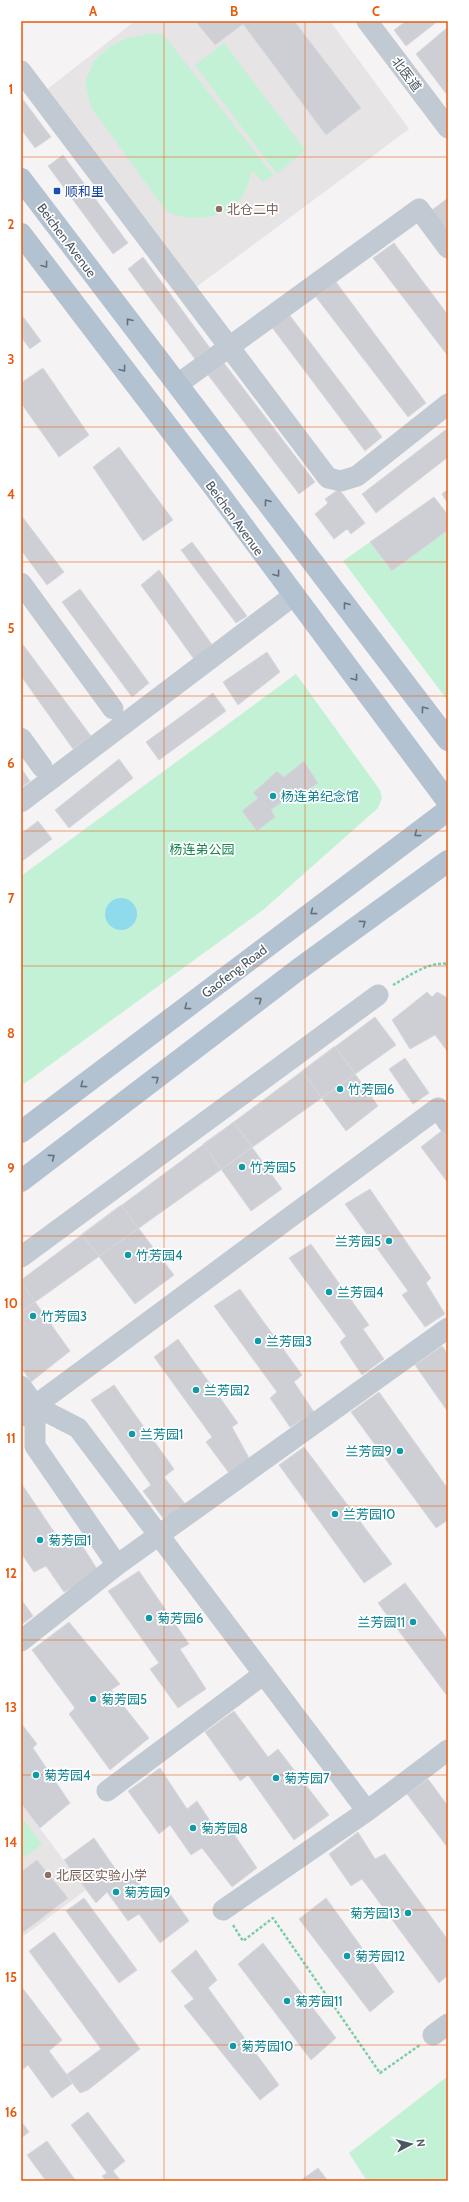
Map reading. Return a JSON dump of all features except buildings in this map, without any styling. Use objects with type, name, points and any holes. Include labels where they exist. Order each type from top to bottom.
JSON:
[{"type":"main road","name":"Beichen Avenue","points":[[21,179],[448,740]]},
{"type":"main road","name":"Beichen Avenue","points":[[21,234],[209,481],[293,596],[448,802]]},
{"type":"main road","name":"Gaofeng Road","points":[[21,1132],[448,810]]},
{"type":"main road","points":[[21,1181],[299,970],[448,861]]},
{"type":"street","name":"北医道","points":[[367,21],[448,128]]},
{"type":"street","points":[[21,71],[230,346],[328,478],[341,481],[357,476],[448,404]]},
{"type":"street","points":[[178,384],[418,209],[448,248]]},
{"type":"street","points":[[21,583],[113,709]]},
{"type":"street","points":[[21,802],[293,596]]},
{"type":"street","points":[[21,738],[42,767]]},
{"type":"street","points":[[21,1257],[378,995]]},
{"type":"street","points":[[28,1411],[438,1108],[448,1122]]},
{"type":"street","points":[[21,1641],[117,1565],[448,1328]]},
{"type":"street","points":[[21,1386],[35,1446],[117,1565]]},
{"type":"street","points":[[28,1411],[78,1428],[367,1811]]},
{"type":"street","points":[[107,1791],[264,1674]]},
{"type":"street","points":[[223,1910],[367,1811],[448,1750]]},
{"type":"path","points":[[378,995],[416,971],[442,963],[448,964]]},
{"type":"path","points":[[223,1910],[243,1941],[273,1918],[380,2073],[441,2030]]},
{"type":"shaded area","name":"北仓二中","points":[[135,21],[330,21],[409,129],[195,288],[46,90]]},
{"type":"shaded area","name":"北辰区实验小学","points":[[21,1803],[86,1890],[21,1938]]},
{"type":"green space","points":[[147,34],[163,34],[273,175],[263,182],[252,171],[244,194],[228,209],[218,214],[197,218],[176,215],[166,211],[91,107],[85,82],[94,61],[109,47],[125,39]]},
{"type":"green space","points":[[224,43],[305,150],[277,174],[195,65]]},
{"type":"green space","points":[[448,528],[448,701],[343,561],[370,542],[393,571]]},
{"type":"green space","name":"杨连弟公园","points":[[296,674],[380,790],[382,798],[378,808],[263,910],[21,1086],[21,876]]},
{"type":"green space","points":[[21,1816],[42,1844],[21,1860]]},
{"type":"green space","points":[[448,2076],[448,2181],[367,2181],[349,2153]]},
{"type":"water","points":[[121,898],[132,903],[137,914],[132,925],[121,930],[110,925],[105,914],[110,903]]},
{"type":"place","name":"顺和里","points":[[57,191]]},
{"type":"place","name":"北仓二中","points":[[219,209]]},
{"type":"place","name":"杨连弟纪念馆","points":[[273,796]]},
{"type":"place","name":"竹芳园6","points":[[340,1089]]},
{"type":"place","name":"竹芳园5","points":[[242,1167]]},
{"type":"place","name":"兰芳园5","points":[[389,1241]]},
{"type":"place","name":"竹芳园4","points":[[128,1255]]},
{"type":"place","name":"兰芳园4","points":[[329,1292]]},
{"type":"place","name":"竹芳园3","points":[[33,1316]]},
{"type":"place","name":"兰芳园3","points":[[258,1341]]},
{"type":"place","name":"兰芳园2","points":[[196,1390]]},
{"type":"place","name":"兰芳园1","points":[[132,1434]]},
{"type":"place","name":"兰芳园9","points":[[400,1451]]},
{"type":"place","name":"兰芳园10","points":[[335,1514]]},
{"type":"place","name":"菊芳园1","points":[[40,1540]]},
{"type":"place","name":"菊芳园6","points":[[149,1618]]},
{"type":"place","name":"兰芳园11","points":[[413,1622]]},
{"type":"place","name":"菊芳园5","points":[[93,1699]]},
{"type":"place","name":"菊芳园4","points":[[36,1775]]},
{"type":"place","name":"菊芳园7","points":[[276,1778]]},
{"type":"place","name":"菊芳园8","points":[[193,1828]]},
{"type":"place","name":"北辰区实验小学","points":[[48,1875]]},
{"type":"place","name":"菊芳园9","points":[[116,1892]]},
{"type":"place","name":"菊芳园13","points":[[408,1913]]},
{"type":"place","name":"菊芳园12","points":[[347,1956]]},
{"type":"place","name":"菊芳园11","points":[[287,2001]]},
{"type":"place","name":"菊芳园10","points":[[233,2046]]}]
